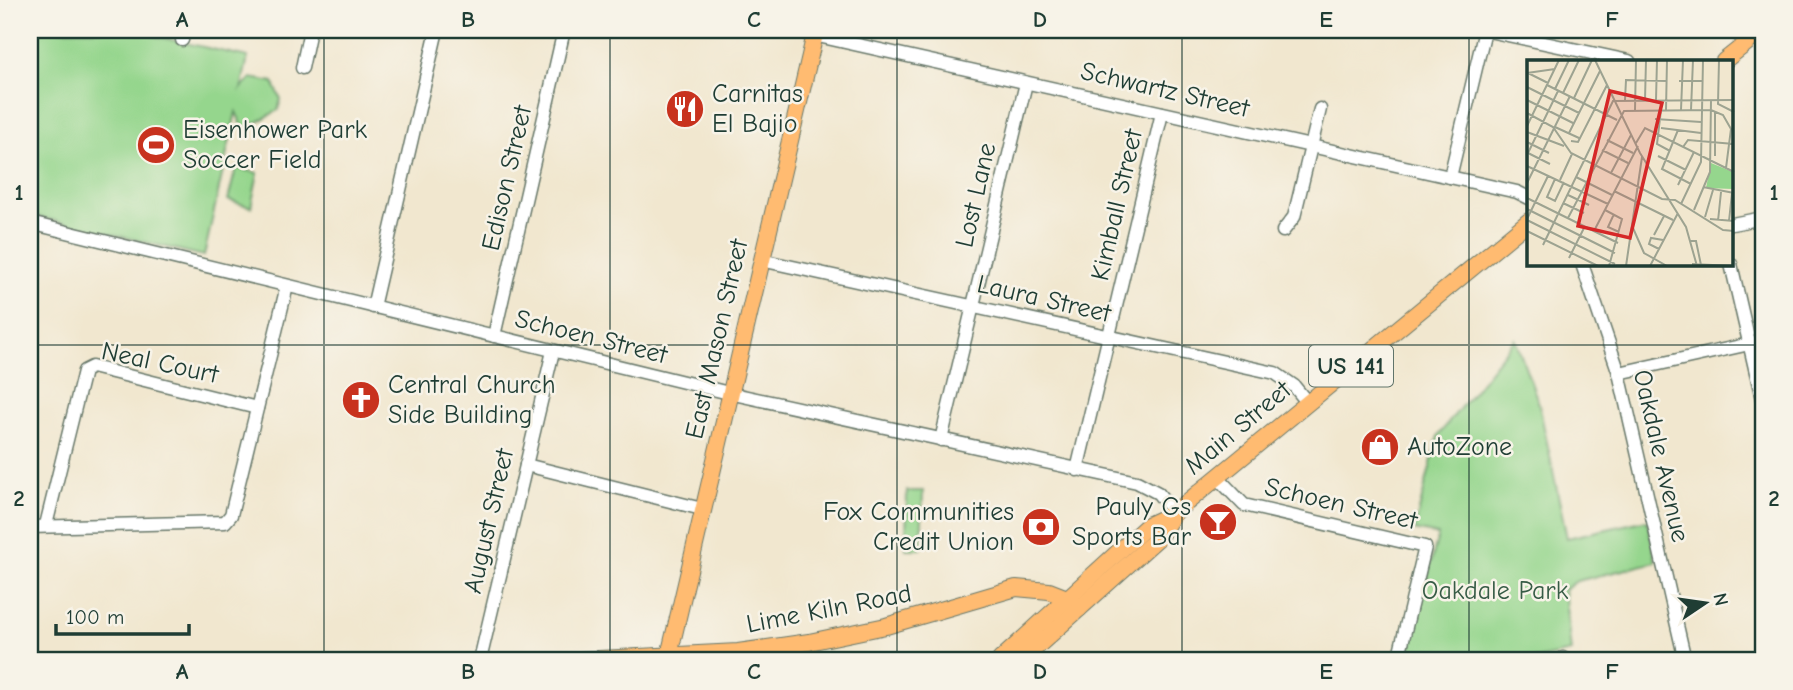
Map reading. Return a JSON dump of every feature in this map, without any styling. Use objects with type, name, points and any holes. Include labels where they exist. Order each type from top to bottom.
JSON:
[{"type":"main road","points":[[1725,60],[1763,30]]},
{"type":"main road","name":"East Mason Street","points":[[668,658],[816,33]]},
{"type":"main road","name":"Main Street","points":[[1022,660],[1148,525],[1174,513],[1527,223]]},
{"type":"main road","name":"Lime Kiln Road","points":[[579,660],[668,658],[761,650],[845,635],[1016,588],[1037,589],[1073,603]]},
{"type":"main road","name":"Main Street","points":[[1000,660],[1073,603]]},
{"type":"street","points":[[30,36],[31,30]]},
{"type":"street","points":[[302,68],[310,30]]},
{"type":"street","points":[[373,307],[437,30]]},
{"type":"street","name":"Edison Street","points":[[494,337],[564,30]]},
{"type":"street","name":"Schwartz Street","points":[[791,30],[816,33],[1517,192],[1527,197]]},
{"type":"street","points":[[1450,177],[1485,30],[1624,60]]},
{"type":"street","name":"Lost Lane","points":[[941,440],[1027,83]]},
{"type":"street","points":[[1283,231],[1294,217],[1320,109]]},
{"type":"street","name":"Kimball Street","points":[[1077,470],[1162,113]]},
{"type":"street","points":[[1734,224],[1763,218]]},
{"type":"street","name":"Schoen Street","points":[[30,223],[729,393],[1149,487],[1174,513]]},
{"type":"street","name":"Laura Street","points":[[761,260],[1275,373],[1294,386],[1307,402]]},
{"type":"street","name":"Oakdale Avenue","points":[[1582,266],[1619,373],[1685,660]]},
{"type":"street","points":[[1731,266],[1763,403]]},
{"type":"street","points":[[30,527],[225,522],[231,515],[287,286]]},
{"type":"street","points":[[1619,373],[1763,341]]},
{"type":"street","name":"August Street","points":[[480,660],[553,351]]},
{"type":"street","name":"Neal Court","points":[[46,525],[84,371],[92,367],[257,408]]},
{"type":"street","points":[[526,465],[702,509]]},
{"type":"street","name":"Schoen Street","points":[[1217,477],[1244,505],[1425,547],[1398,660]]},
{"type":"green space","points":[[38,30],[128,30],[248,57],[241,89],[251,78],[273,82],[281,99],[278,110],[244,130],[236,112],[204,256],[30,215],[30,65]]},
{"type":"green space","points":[[236,168],[258,173],[251,207],[228,200]]},
{"type":"green space","name":"Oakdale Park","points":[[1515,339],[1539,404],[1567,538],[1647,520],[1656,562],[1577,581],[1564,589],[1571,652],[1533,660],[1407,660],[1438,535],[1414,530],[1438,436]]},
{"type":"green space","points":[[907,491],[923,491],[921,549],[906,549]]},
{"type":"place","name":"Carnitas El Bajio","points":[[685,109]]},
{"type":"place","name":"Eisenhower Park Soccer Field","points":[[156,145]]},
{"type":"place","name":"Central Church Side Building","points":[[361,400]]},
{"type":"place","name":"AutoZone","points":[[1380,447]]},
{"type":"place","name":"Pauly Gs Sports Bar","points":[[1218,522]]},
{"type":"place","name":"Fox Communities Credit Union","points":[[1041,527]]}]
